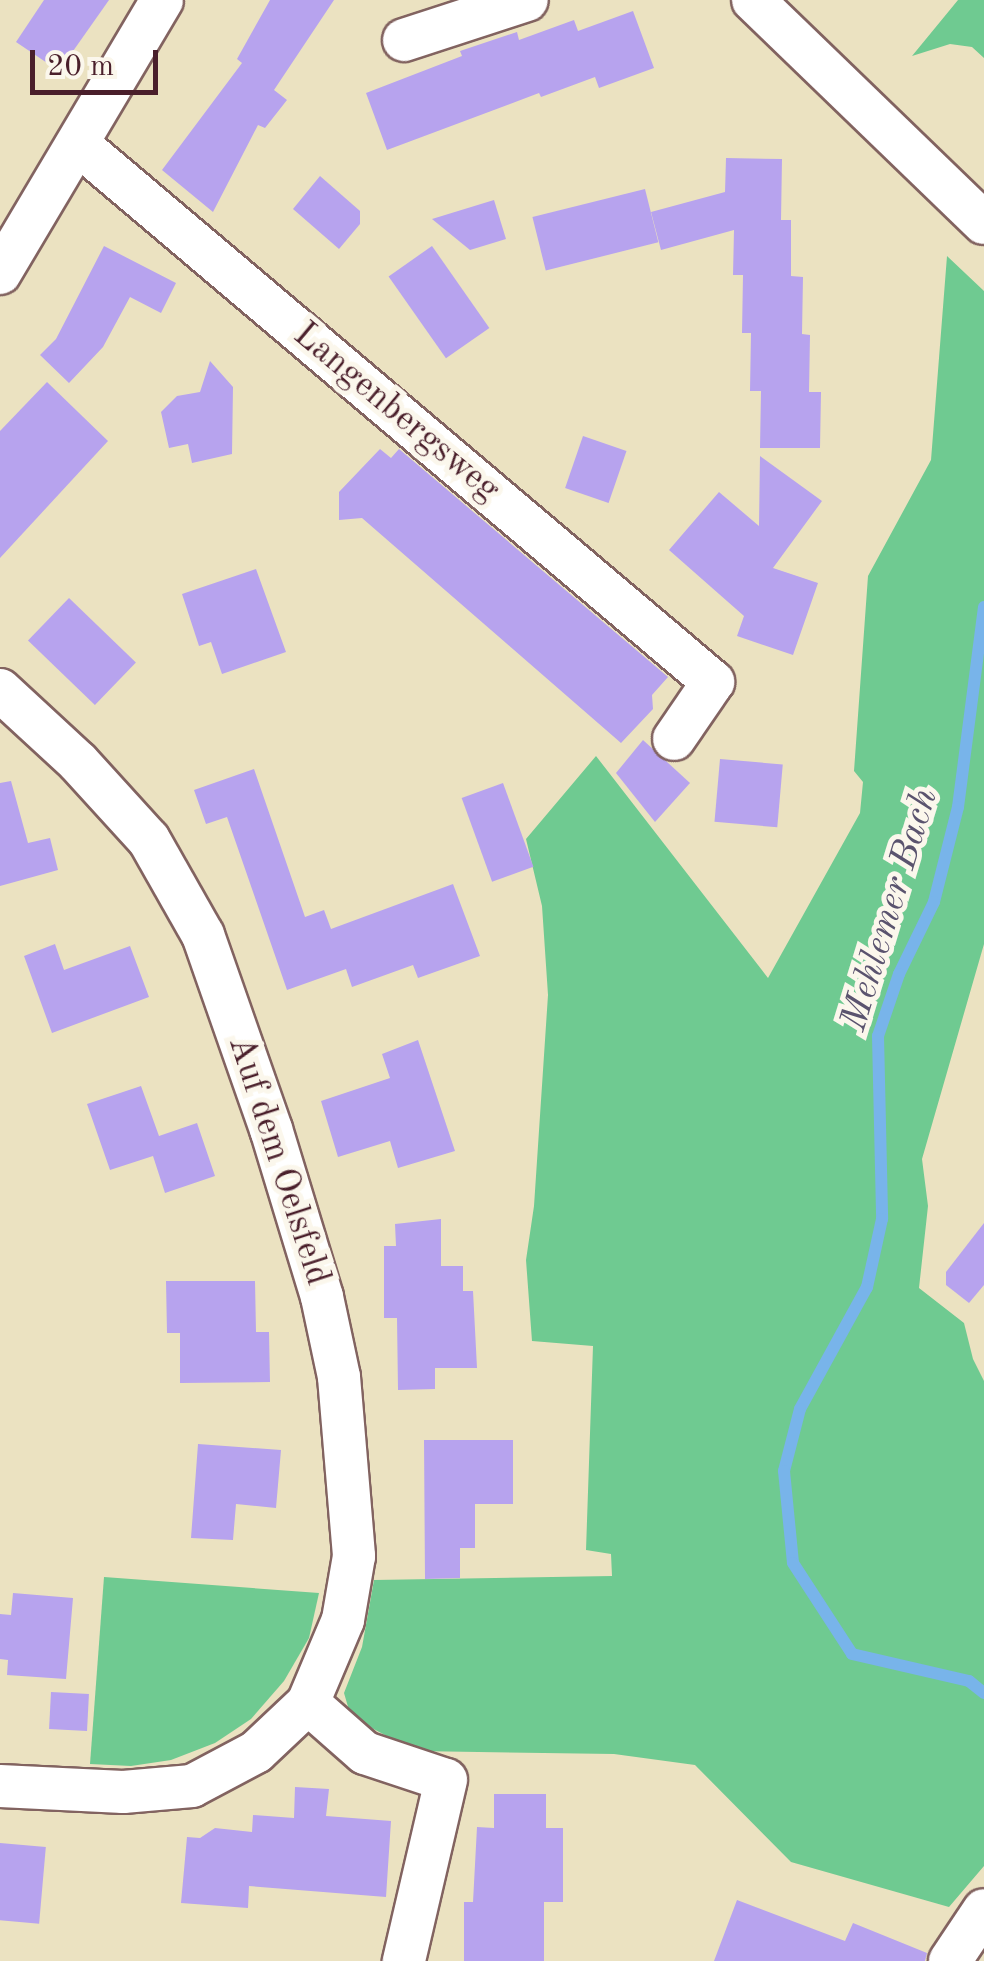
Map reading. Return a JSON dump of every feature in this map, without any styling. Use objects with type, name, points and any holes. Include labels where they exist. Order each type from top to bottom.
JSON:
[{"type":"street","points":[[404,40],[528,0]]},
{"type":"street","points":[[753,0],[984,223]]},
{"type":"street","points":[[0,273],[79,145],[154,4]]},
{"type":"street","name":"Langenbergsweg","points":[[79,145],[714,682],[674,739]]},
{"type":"street","name":"Auf dem Oelsfeld","points":[[0,690],[78,762],[150,840],[203,935],[271,1129],[322,1297],[340,1377],[354,1556],[342,1620],[308,1703],[256,1752],[192,1786],[123,1792],[0,1786]]},
{"type":"street","points":[[308,1703],[364,1753],[446,1780],[404,1961]]},
{"type":"street","points":[[950,1961],[984,1910]]},
{"type":"green space","points":[[958,0],[984,0],[984,58],[972,47],[950,44],[912,56]]},
{"type":"green space","points":[[947,256],[984,291],[984,944],[922,1159],[928,1206],[919,1288],[964,1323],[973,1359],[984,1381],[984,1866],[949,1907],[791,1862],[695,1765],[614,1754],[415,1751],[351,1717],[344,1693],[362,1647],[374,1580],[612,1576],[611,1554],[586,1550],[593,1346],[532,1341],[526,1260],[534,1206],[548,995],[542,906],[526,839],[596,756],[768,978],[860,813],[863,782],[854,771],[868,576],[931,460]]},
{"type":"green space","points":[[104,1577],[319,1593],[309,1638],[284,1681],[251,1719],[215,1743],[171,1760],[131,1766],[90,1764]]},
{"type":"building","points":[[44,0],[109,0],[59,71],[16,42]]},
{"type":"building","points":[[270,0],[334,0],[274,90],[287,100],[265,128],[258,125],[213,212],[162,170],[242,63],[237,59]]},
{"type":"building","points":[[633,11],[654,68],[599,88],[595,77],[541,97],[539,93],[387,150],[366,93],[462,56],[460,51],[517,32],[519,40],[574,20],[578,31]]},
{"type":"building","points":[[726,158],[782,159],[781,220],[791,220],[791,276],[803,277],[802,334],[810,335],[809,392],[821,392],[820,448],[760,448],[761,391],[750,391],[751,333],[742,333],[743,275],[733,275],[734,230],[661,250],[651,212],[725,192]]},
{"type":"building","points":[[320,176],[360,211],[360,224],[339,249],[293,209]]},
{"type":"building","points":[[645,189],[658,242],[546,270],[532,217]]},
{"type":"building","points":[[494,200],[506,239],[470,250],[432,219]]},
{"type":"building","points":[[104,246],[176,283],[161,313],[130,297],[103,347],[69,383],[40,355],[56,339]]},
{"type":"building","points":[[432,246],[489,328],[446,358],[389,276]]},
{"type":"building","points":[[210,361],[233,387],[232,454],[192,463],[188,444],[169,448],[161,412],[177,396],[200,392]]},
{"type":"building","points":[[47,382],[108,441],[0,558],[0,431]]},
{"type":"building","points":[[583,436],[626,451],[609,503],[565,488]]},
{"type":"building","points":[[380,449],[391,458],[399,449],[668,677],[652,695],[653,709],[621,743],[362,518],[339,520],[339,492]]},
{"type":"building","points":[[760,456],[822,501],[773,568],[818,583],[793,655],[737,636],[744,616],[669,550],[719,492],[759,526]]},
{"type":"building","points":[[256,569],[286,652],[222,674],[211,642],[199,646],[182,594]]},
{"type":"building","points":[[69,598],[136,663],[95,705],[28,640]]},
{"type":"building","points":[[643,740],[690,783],[655,822],[616,773]]},
{"type":"building","points":[[720,759],[783,764],[777,827],[715,822]]},
{"type":"building","points":[[254,769],[305,917],[324,910],[331,929],[453,884],[480,956],[418,978],[413,965],[352,987],[346,969],[287,990],[227,817],[206,824],[194,790]]},
{"type":"building","points":[[11,781],[28,843],[50,838],[58,870],[0,886],[0,783]]},
{"type":"building","points":[[503,783],[533,867],[492,882],[462,798]]},
{"type":"building","points":[[55,944],[64,970],[130,946],[149,997],[52,1033],[24,956]]},
{"type":"building","points":[[418,1040],[455,1151],[398,1168],[390,1141],[338,1157],[321,1101],[390,1078],[382,1054]]},
{"type":"building","points":[[141,1086],[159,1136],[197,1123],[215,1176],[165,1193],[153,1156],[110,1170],[87,1104]]},
{"type":"building","points":[[441,1219],[441,1266],[463,1266],[463,1291],[473,1291],[477,1368],[435,1368],[435,1389],[398,1390],[397,1318],[384,1318],[384,1246],[396,1246],[395,1224]]},
{"type":"building","points":[[984,1223],[984,1285],[969,1303],[946,1285],[946,1272]]},
{"type":"building","points":[[166,1281],[255,1281],[256,1332],[269,1332],[270,1382],[180,1383],[180,1333],[167,1333]]},
{"type":"building","points":[[424,1440],[513,1440],[513,1504],[475,1504],[475,1548],[460,1548],[460,1578],[425,1579]]},
{"type":"building","points":[[198,1444],[281,1450],[276,1508],[236,1504],[233,1540],[191,1538]]},
{"type":"building","points":[[13,1593],[73,1598],[66,1679],[7,1675],[8,1660],[0,1659],[0,1614],[11,1615]]},
{"type":"building","points":[[51,1692],[89,1694],[87,1731],[49,1729]]},
{"type":"building","points":[[295,1787],[329,1789],[326,1816],[391,1821],[386,1897],[249,1886],[248,1908],[181,1903],[187,1837],[200,1838],[215,1828],[252,1832],[253,1815],[294,1818]]},
{"type":"building","points":[[494,1794],[546,1794],[546,1828],[563,1828],[563,1902],[544,1902],[544,1961],[464,1961],[464,1902],[473,1902],[477,1827],[494,1828]]},
{"type":"building","points":[[0,1843],[46,1847],[39,1924],[0,1920]]},
{"type":"building","points":[[737,1900],[845,1941],[853,1923],[927,1953],[925,1961],[714,1961]]},
{"type":"waterway","name":"Mehlemer Bach","points":[[984,607],[958,807],[934,902],[899,974],[878,1036],[882,1219],[867,1287],[800,1409],[784,1471],[793,1563],[852,1654],[969,1681],[984,1693]]}]
